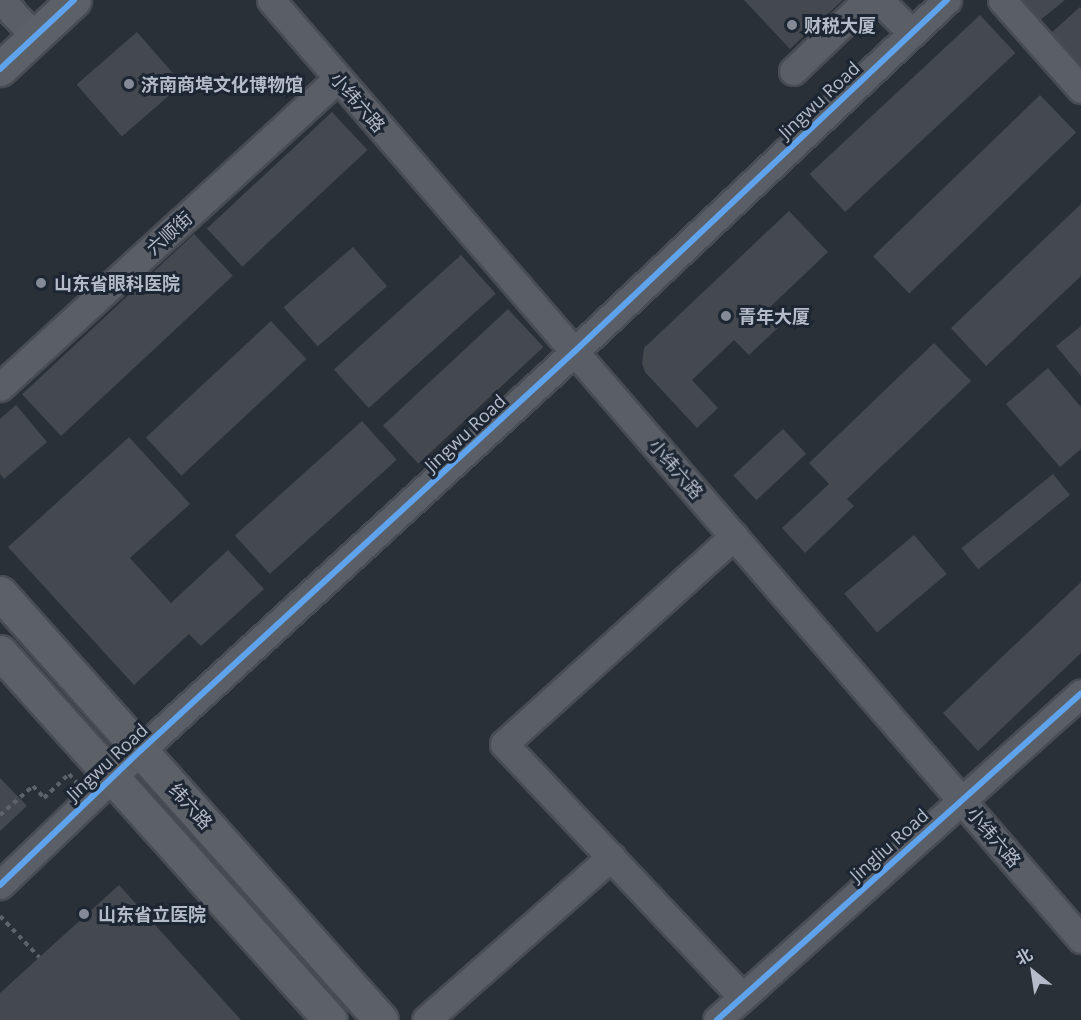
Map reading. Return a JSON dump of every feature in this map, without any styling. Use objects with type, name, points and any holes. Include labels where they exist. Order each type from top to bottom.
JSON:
[{"type":"main road","points":[[0,69],[74,0]]},
{"type":"main road","name":"纬六路","points":[[0,592],[381,1020]]},
{"type":"main road","points":[[0,652],[330,1020]]},
{"type":"street","points":[[1,0],[34,37]]},
{"type":"street","name":"小纬六路","points":[[271,0],[963,799],[1081,939]]},
{"type":"street","points":[[793,72],[867,0]]},
{"type":"street","points":[[879,0],[912,33]]},
{"type":"street","name":"Jingwu Road","points":[[0,885],[141,750],[574,352],[947,0]]},
{"type":"street","points":[[1002,0],[1081,89]]},
{"type":"street","name":"六顺街","points":[[0,387],[338,78]]},
{"type":"street","points":[[734,536],[504,744],[742,997]]},
{"type":"street","name":"Jingliu Road","points":[[717,1020],[1081,693]]},
{"type":"street","points":[[426,1020],[611,857]]},
{"type":"path","points":[[0,815],[33,786],[44,798]]},
{"type":"path","points":[[0,916],[39,957]]},
{"type":"building","name":"财税大厦","points":[[744,0],[843,0],[790,49]]},
{"type":"building","points":[[1011,0],[1065,0],[1033,26]]},
{"type":"building","points":[[1081,8],[1081,71],[1049,35]]},
{"type":"building","points":[[980,15],[1015,53],[845,212],[810,174]]},
{"type":"building","name":"济南商埠文化博物馆","points":[[137,32],[182,84],[122,137],[77,84]]},
{"type":"building","points":[[1040,95],[1076,132],[909,294],[873,256]]},
{"type":"building","points":[[332,112],[367,150],[242,267],[207,229]]},
{"type":"building","points":[[1081,204],[1081,276],[986,366],[951,328]]},
{"type":"building","name":"青年大厦","points":[[789,211],[828,252],[768,309],[782,324],[749,355],[734,340],[692,380],[718,408],[697,428],[645,372],[642,363],[644,348]]},
{"type":"building","points":[[194,234],[233,276],[61,436],[22,394]]},
{"type":"building","points":[[353,247],[387,286],[318,347],[284,307]]},
{"type":"building","points":[[461,255],[496,294],[369,408],[334,369]]},
{"type":"building","points":[[508,309],[543,347],[418,464],[383,426]]},
{"type":"building","points":[[271,321],[306,359],[181,476],[146,438]]},
{"type":"building","points":[[1081,326],[1081,376],[1056,346]]},
{"type":"building","points":[[934,343],[971,381],[847,499],[854,506],[805,553],[782,528],[829,484],[809,463]]},
{"type":"building","points":[[1048,368],[1081,407],[1081,449],[1060,467],[1006,404]]},
{"type":"building","points":[[16,405],[47,442],[4,479],[0,474],[0,419]]},
{"type":"building","points":[[362,421],[397,460],[270,574],[235,535]]},
{"type":"building","points":[[783,429],[806,454],[756,500],[733,475]]},
{"type":"building","points":[[129,437],[190,504],[130,558],[171,603],[228,550],[264,589],[201,646],[189,634],[134,685],[8,547]]},
{"type":"building","points":[[1053,474],[1070,495],[978,569],[961,548]]},
{"type":"building","points":[[914,535],[947,574],[877,633],[844,593]]},
{"type":"building","points":[[1081,582],[1081,653],[978,751],[943,713]]},
{"type":"building","points":[[0,778],[27,806],[0,831]]},
{"type":"building","points":[[119,885],[241,1020],[0,1020],[0,993]]},
{"type":"cycle path","points":[[0,69],[74,0]]},
{"type":"cycle path","points":[[0,885],[141,750],[574,352],[947,0]]},
{"type":"cycle path","points":[[717,1020],[1081,693]]},
{"type":"place","name":"财税大厦","points":[[792,25]]},
{"type":"place","name":"济南商埠文化博物馆","points":[[129,84]]},
{"type":"place","name":"山东省眼科医院","points":[[41,283]]},
{"type":"place","name":"青年大厦","points":[[726,316]]},
{"type":"place","name":"山东省立医院","points":[[84,914]]}]
